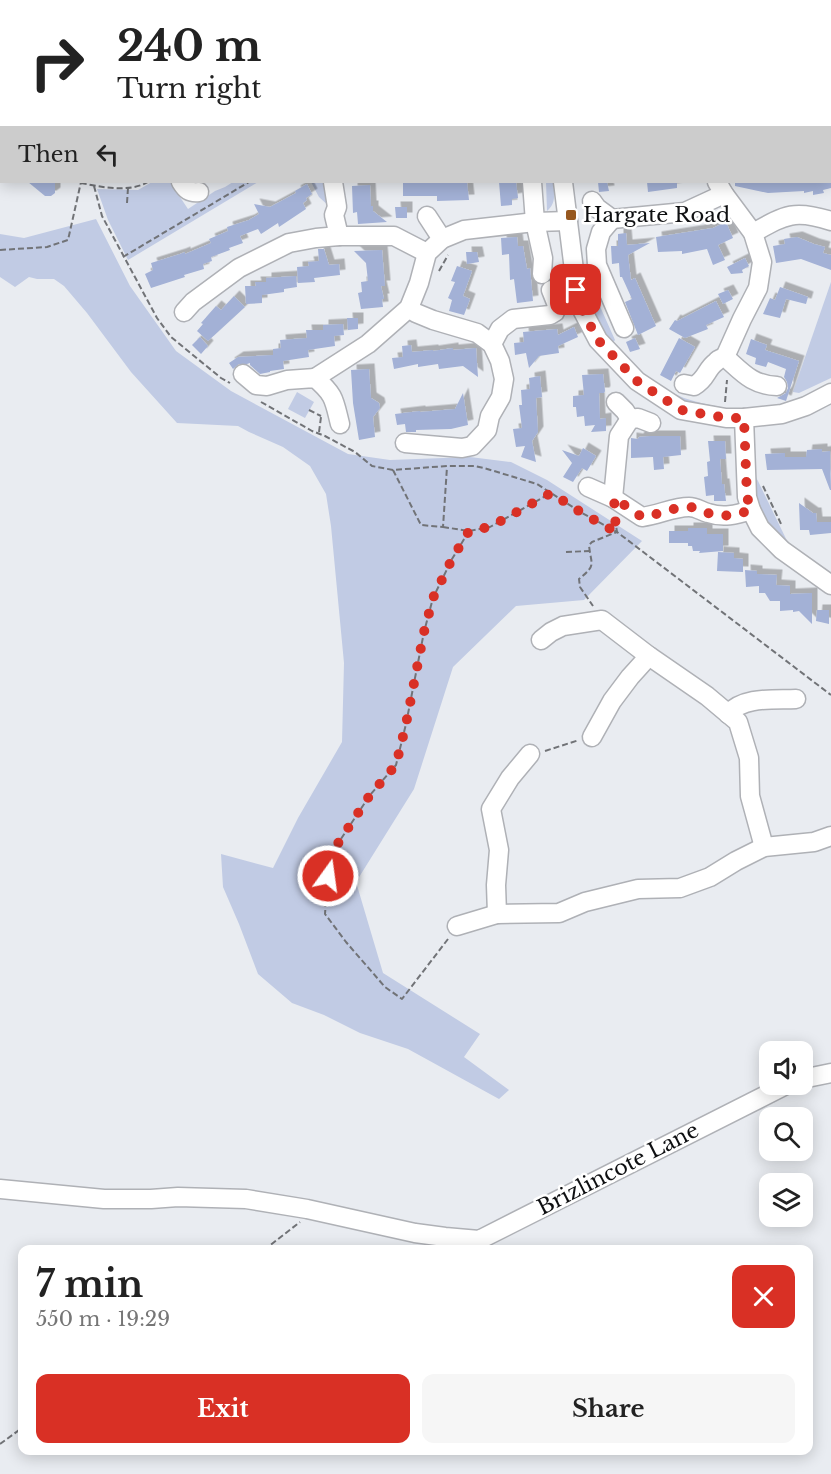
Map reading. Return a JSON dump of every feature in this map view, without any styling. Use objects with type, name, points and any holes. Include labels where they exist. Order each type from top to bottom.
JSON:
[{"type":"street","points":[[182,183],[188,191],[199,192]]},
{"type":"street","points":[[333,183],[337,207],[334,215],[339,236]]},
{"type":"street","points":[[532,183],[535,222],[543,258],[542,274]]},
{"type":"street","points":[[563,183],[578,302],[598,340],[637,381],[681,410],[735,418],[782,414],[806,406],[831,393]]},
{"type":"street","points":[[592,201],[597,208],[612,219],[685,212],[720,188],[753,233],[762,262],[759,288],[741,320],[725,357],[714,363],[700,383],[694,386],[684,384]]},
{"type":"street","points":[[753,233],[781,218],[802,214],[831,221]]},
{"type":"street","points":[[428,216],[442,239]]},
{"type":"street","points":[[612,219],[601,232],[596,249],[597,265],[624,328]]},
{"type":"street","points":[[236,378],[267,386],[287,380],[315,378],[368,344],[409,308],[427,253],[442,239],[464,230],[535,222],[568,221]]},
{"type":"street","points":[[184,312],[239,268],[289,243],[339,236],[394,236],[427,253]]},
{"type":"street","points":[[492,344],[500,329],[513,319],[550,315],[555,312],[557,305],[551,290]]},
{"type":"street","points":[[405,443],[462,448],[472,446],[488,430],[490,416],[501,397],[504,379],[500,361],[492,344],[477,333],[433,320],[409,308]]},
{"type":"street","points":[[725,357],[753,381],[777,386]]},
{"type":"street","points":[[315,378],[333,397],[340,424]]},
{"type":"street","points":[[616,402],[626,411],[630,419]]},
{"type":"street","points":[[490,416],[502,434]]},
{"type":"street","points":[[614,498],[619,436],[630,419],[638,418],[651,423]]},
{"type":"street","points":[[735,418],[747,497],[760,528],[782,550],[831,585]]},
{"type":"street","points":[[588,487],[614,498],[642,517],[674,508],[693,506],[709,513],[733,516],[751,510]]},
{"type":"street","points":[[541,640],[563,626],[602,620],[738,722],[749,758],[750,796],[764,848]]},
{"type":"street","points":[[592,737],[612,701],[649,656]]},
{"type":"street","points":[[728,714],[740,704],[795,699]]},
{"type":"street","points":[[497,914],[496,885],[499,850],[491,809],[510,778],[530,754]]},
{"type":"street","points":[[458,926],[497,914],[559,913],[585,902],[638,889],[680,888],[710,877],[764,848],[814,842],[831,836]]},
{"type":"street","points":[[813,1077],[831,1073]]},
{"type":"street","name":"Brizlincote Lane","points":[[0,1189],[104,1199],[178,1197],[246,1199],[307,1209],[415,1233],[479,1240],[766,1095]]},
{"type":"path","points":[[0,250],[47,247],[68,240],[81,183]]},
{"type":"path","points":[[84,183],[94,186],[128,188],[145,183]]},
{"type":"path","points":[[123,257],[247,183]]},
{"type":"path","points":[[94,186],[102,216],[157,318],[171,337],[221,378],[236,378]]},
{"type":"path","points":[[127,203],[128,188]]},
{"type":"path","points":[[725,357],[728,373],[725,405],[735,418]]},
{"type":"path","points":[[256,399],[355,452],[372,466],[393,470],[475,466],[537,484],[616,532],[831,695]]},
{"type":"path","points":[[309,410],[321,416]]},
{"type":"path","points":[[443,527],[447,466]]},
{"type":"path","points":[[393,470],[422,525],[469,531],[490,527],[551,493]]},
{"type":"path","points":[[760,480],[782,526]]},
{"type":"path","points":[[614,498],[616,532]]},
{"type":"path","points":[[458,926],[402,999],[385,987],[325,914],[329,857],[370,795],[396,765],[433,598],[469,531]]},
{"type":"path","points":[[602,620],[580,587],[579,579],[590,570],[593,564],[589,545],[616,532]]},
{"type":"path","points":[[566,552],[590,551]]},
{"type":"path","points":[[530,754],[553,750],[574,741],[592,737]]},
{"type":"path","points":[[271,1245],[299,1224],[307,1209]]},
{"type":"path","points":[[0,1444],[18,1431]]},
{"type":"shaded area","points":[[150,183],[171,183],[188,209],[231,183],[256,183],[128,260],[108,220],[97,189],[138,190]]},
{"type":"shaded area","points":[[312,183],[327,183],[331,208],[319,197]]},
{"type":"shaded area","points":[[546,183],[553,183],[554,201],[547,211]]},
{"type":"shaded area","points":[[96,219],[130,286],[176,351],[231,391],[348,454],[390,460],[470,457],[511,462],[547,480],[642,541],[584,600],[516,606],[453,667],[414,789],[356,882],[383,973],[480,1034],[464,1057],[509,1090],[499,1099],[408,1049],[360,1033],[324,1015],[292,1003],[258,974],[223,887],[221,854],[273,868],[298,818],[342,742],[344,663],[326,494],[310,466],[283,447],[238,426],[177,423],[131,372],[64,286],[54,279],[29,277],[15,287],[0,277],[0,234],[24,238]]},
{"type":"shaded area","points":[[586,275],[615,340],[612,344],[636,368],[663,388],[684,398],[721,407],[721,409],[690,403],[665,392],[620,357],[594,321],[578,278]]},
{"type":"shaded area","points":[[831,282],[831,378],[799,393],[793,392]]},
{"type":"shaded area","points":[[297,392],[314,402],[305,418],[288,409]]},
{"type":"shaded area","points":[[750,467],[790,547],[772,533],[756,510]]},
{"type":"building","points":[[29,183],[55,183],[55,193],[45,196]]},
{"type":"building","points":[[403,183],[467,183],[469,200],[437,201],[437,196],[403,196]]},
{"type":"building","points":[[499,183],[516,183],[518,198],[512,199],[512,205],[501,206]]},
{"type":"building","points":[[598,183],[607,183],[609,191],[599,192]]},
{"type":"building","points":[[647,183],[677,183],[677,188],[648,192]]},
{"type":"building","points":[[735,183],[831,183],[831,188],[823,190],[824,193],[813,195],[813,191],[768,193],[735,186]]},
{"type":"building","points":[[307,184],[312,194],[303,203],[306,209],[279,227],[278,223],[261,234],[258,229],[240,236],[243,243],[211,257],[212,261],[203,264],[204,269],[151,288],[145,274],[153,270],[151,263],[185,252],[185,254],[211,243],[209,239],[228,231],[227,227],[259,214],[254,204],[270,207],[296,193],[295,191]]},
{"type":"building","points":[[370,185],[373,211],[387,222],[358,224],[357,212],[353,213],[352,186]]},
{"type":"building","points":[[395,207],[407,207],[407,218],[396,218]]},
{"type":"building","points":[[726,222],[733,238],[718,245],[725,260],[713,265],[707,249],[682,254],[682,251],[658,252],[656,237],[713,228]]},
{"type":"building","points":[[626,233],[627,245],[650,243],[628,255],[631,280],[635,278],[656,326],[638,335],[625,302],[632,299],[620,277],[619,263],[612,264],[611,246],[618,246],[618,234]]},
{"type":"building","points":[[517,237],[518,246],[523,246],[527,269],[530,268],[533,301],[517,303],[514,279],[510,280],[509,254],[502,255],[501,238]]},
{"type":"building","points":[[797,237],[825,247],[823,253],[831,255],[831,270],[801,259],[776,263],[773,246],[785,244],[784,239]]},
{"type":"building","points":[[318,249],[324,249],[329,265],[339,264],[340,275],[314,278],[315,282],[298,283],[297,267],[309,266],[308,262],[319,261]]},
{"type":"building","points":[[382,250],[385,286],[381,286],[383,307],[361,309],[358,293],[362,292],[361,282],[368,281],[366,263],[354,251]]},
{"type":"building","points":[[466,252],[477,252],[479,262],[467,264]]},
{"type":"building","points":[[745,258],[749,266],[742,270],[743,273],[731,274],[727,267]]},
{"type":"building","points":[[457,266],[472,271],[463,296],[470,299],[464,315],[449,311],[452,300],[448,298],[455,282],[451,281]]},
{"type":"building","points":[[296,276],[297,287],[284,289],[284,292],[262,295],[262,303],[246,304],[245,286],[256,286],[255,282],[266,282],[266,278]]},
{"type":"building","points":[[780,287],[808,297],[806,304],[786,299],[780,318],[763,314],[770,298],[775,300]]},
{"type":"building","points":[[728,290],[733,299],[723,304],[718,294]]},
{"type":"building","points":[[234,296],[245,307],[208,341],[197,331],[203,324],[201,323],[216,306],[221,310]]},
{"type":"building","points":[[716,301],[724,317],[706,325],[708,329],[685,338],[669,329],[675,320]]},
{"type":"building","points":[[347,318],[358,318],[358,329],[348,330]]},
{"type":"building","points":[[343,324],[344,335],[334,336],[335,346],[308,350],[309,357],[283,361],[284,369],[260,374],[250,363],[239,364],[233,369],[229,363],[238,357],[273,355],[273,349],[281,348],[280,340],[307,338],[306,330],[323,330],[323,325]]},
{"type":"building","points":[[574,327],[578,337],[558,346],[559,353],[539,356],[529,368],[526,353],[515,355],[514,343],[524,342],[523,332],[557,329],[558,335]]},
{"type":"building","points":[[200,337],[208,346],[201,354],[192,345]]},
{"type":"building","points":[[635,338],[640,349],[630,352],[626,342]]},
{"type":"building","points":[[679,338],[695,347],[680,373],[676,371],[671,381],[660,375]]},
{"type":"building","points":[[751,339],[767,345],[765,350],[799,361],[786,401],[777,398],[786,393],[788,388],[784,377],[786,369],[768,362],[766,367],[755,364],[756,358],[746,354]]},
{"type":"building","points":[[411,345],[412,352],[476,348],[478,377],[463,366],[439,369],[438,364],[418,367],[418,364],[394,369],[392,358],[403,357],[402,346]]},
{"type":"building","points":[[369,369],[371,398],[379,403],[380,408],[373,417],[375,437],[359,440],[351,370]]},
{"type":"building","points":[[603,374],[605,391],[599,393],[600,419],[606,418],[606,431],[591,432],[595,425],[585,426],[584,416],[577,417],[576,407],[573,407],[573,396],[584,395],[582,375]]},
{"type":"building","points":[[540,376],[542,397],[536,398],[538,432],[532,441],[536,462],[521,457],[525,446],[516,447],[513,429],[522,428],[519,405],[522,405],[521,390],[530,389],[529,378]]},
{"type":"building","points":[[463,393],[468,425],[451,429],[406,432],[405,424],[397,425],[395,414],[455,409]]},
{"type":"building","points":[[680,436],[681,455],[663,457],[664,469],[654,470],[653,457],[631,458],[631,438]]},
{"type":"building","points":[[708,441],[725,441],[726,459],[720,459],[726,501],[714,501],[714,495],[706,496],[704,477],[708,476],[707,462],[710,461]]},
{"type":"building","points":[[583,448],[596,456],[587,471],[582,468],[573,482],[563,477],[572,463],[562,450],[579,456]]},
{"type":"building","points":[[822,449],[822,452],[830,451],[831,490],[822,469],[767,470],[765,454],[785,453],[785,457],[806,457],[807,450]]},
{"type":"building","points":[[799,503],[816,513],[817,522],[831,522],[831,533],[810,535],[809,530],[800,530]]},
{"type":"building","points":[[688,528],[707,528],[707,534],[723,534],[723,551],[699,553],[700,551],[693,551],[692,546],[688,546],[688,543],[669,543],[669,531],[688,531]]},
{"type":"building","points":[[718,552],[734,553],[734,558],[743,559],[743,572],[717,571]]},
{"type":"building","points":[[745,570],[757,571],[757,574],[777,575],[776,585],[790,586],[790,594],[812,593],[812,624],[799,611],[780,611],[780,601],[770,601],[765,593],[759,593],[759,586],[746,587]]},
{"type":"building","points":[[817,610],[829,610],[829,624],[816,621]]},
{"type":"place","name":"Hargate Road","points":[[571,215]]},
{"type":"route","points":[[328,876],[329,857],[370,795],[396,765],[433,598],[469,531],[490,527],[551,493],[616,532],[614,498],[642,517],[674,508],[693,506],[709,513],[733,516],[751,510],[747,497],[744,418],[726,418],[681,410],[637,381],[598,340],[578,302],[576,290]]}]
